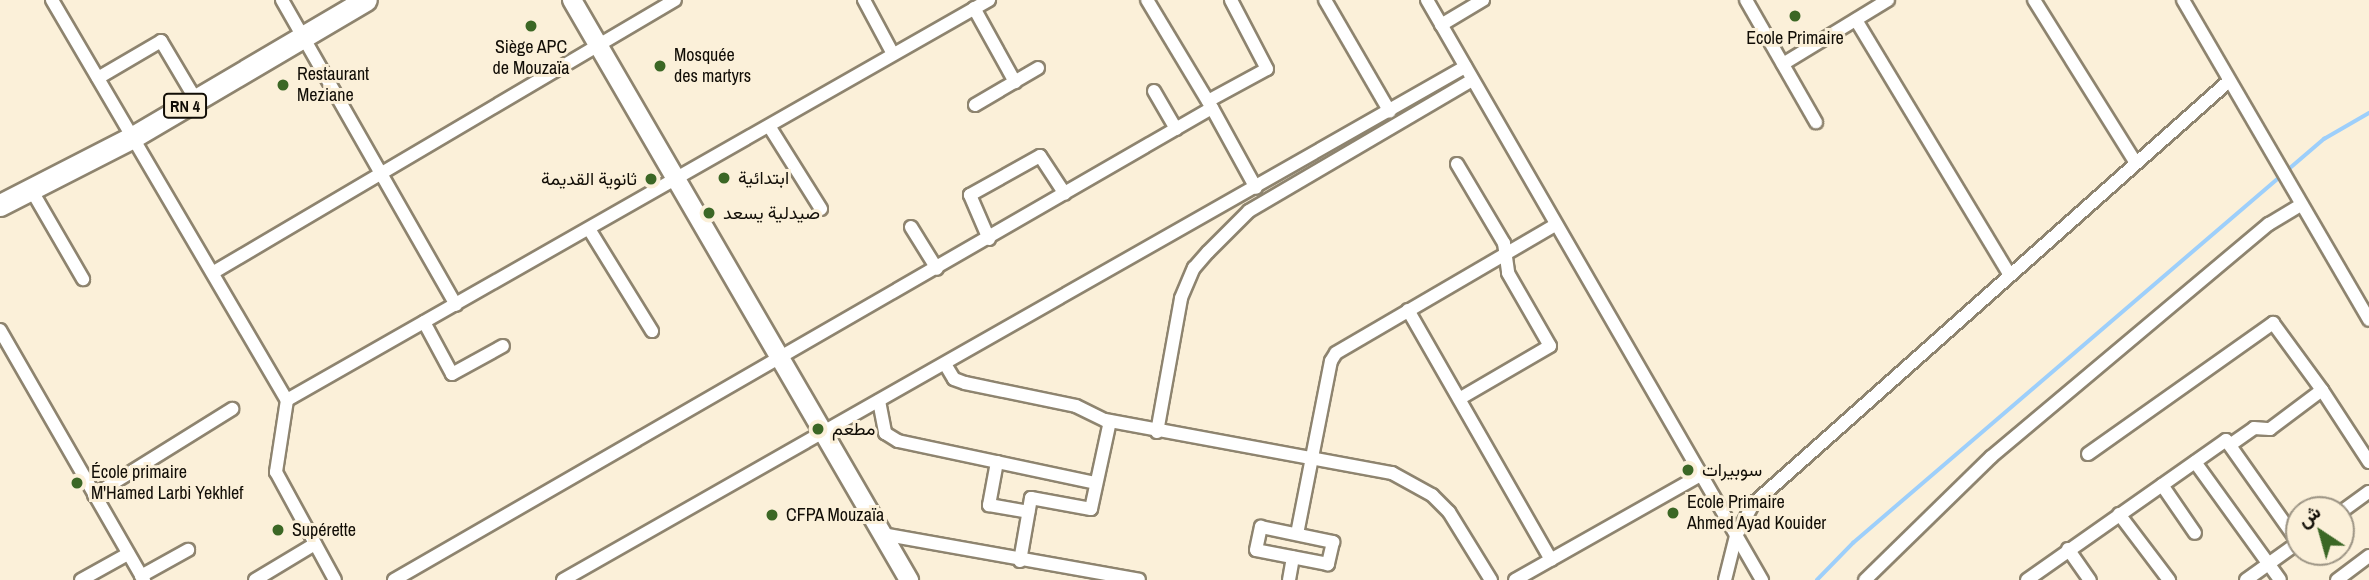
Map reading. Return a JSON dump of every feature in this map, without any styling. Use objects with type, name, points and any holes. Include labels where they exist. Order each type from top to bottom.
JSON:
[{"type":"main road","name":"RN 4","points":[[0,205],[32,191],[132,137],[366,0]]},
{"type":"main road","points":[[572,0],[909,580]]},
{"type":"street","points":[[52,0],[287,400],[275,472],[335,580]]},
{"type":"street","points":[[282,0],[456,305]]},
{"type":"street","points":[[214,272],[675,0]]},
{"type":"street","points":[[864,0],[893,54]]},
{"type":"street","points":[[287,400],[989,0]]},
{"type":"street","points":[[1147,0],[1256,188]]},
{"type":"street","points":[[394,580],[989,239],[1176,129],[1267,69],[1231,0]]},
{"type":"street","points":[[1325,0],[1390,112]]},
{"type":"street","points":[[1427,0],[1699,476],[1762,580]]},
{"type":"street","points":[[1441,25],[1483,0]]},
{"type":"street","points":[[1746,0],[1816,122]]},
{"type":"street","points":[[1783,64],[1888,0]]},
{"type":"street","points":[[2034,0],[2136,163]]},
{"type":"street","points":[[2183,0],[2369,320]]},
{"type":"street","points":[[974,8],[1015,82]]},
{"type":"street","points":[[1856,20],[2010,275]]},
{"type":"street","points":[[98,78],[161,41],[196,100]]},
{"type":"street","points":[[564,580],[1465,67]]},
{"type":"street","points":[[975,105],[1038,68]]},
{"type":"street","points":[[1157,432],[1181,298],[1194,268],[1208,252],[1249,211],[1472,80]]},
{"type":"street","points":[[1725,580],[1736,536],[1753,504],[2229,81]]},
{"type":"street","points":[[1154,91],[1176,129]]},
{"type":"street","points":[[769,126],[821,209]]},
{"type":"street","points":[[989,239],[970,195],[1040,156],[1065,194]]},
{"type":"street","points":[[1457,164],[1508,254],[1508,273],[1550,346],[1459,398]]},
{"type":"street","points":[[32,191],[83,279]]},
{"type":"street","points":[[1865,580],[1991,457],[2269,224],[2301,205]]},
{"type":"street","points":[[1297,534],[1331,361],[1343,347],[1555,225]]},
{"type":"street","points":[[911,227],[937,269]]},
{"type":"street","points":[[590,229],[652,331]]},
{"type":"street","points":[[1408,310],[1551,560]]},
{"type":"street","points":[[424,322],[452,374],[503,346]]},
{"type":"street","points":[[2088,454],[2273,323],[2322,390],[2369,462]]},
{"type":"street","points":[[0,331],[142,578],[188,550]]},
{"type":"street","points":[[944,364],[954,379],[965,383],[1076,406],[1110,422],[1311,461],[1392,473],[1414,483],[1449,512],[1491,580]]},
{"type":"street","points":[[2230,445],[2254,428],[2270,429],[2322,390]]},
{"type":"street","points":[[879,401],[885,433],[890,438],[1096,483]]},
{"type":"street","points":[[94,495],[232,409]]},
{"type":"street","points":[[1020,561],[1031,498],[1091,509],[1110,422]]},
{"type":"street","points":[[2027,580],[2226,440],[2285,522]]},
{"type":"street","points":[[997,462],[989,505],[1028,512]]},
{"type":"street","points":[[2195,462],[2280,580]]},
{"type":"street","points":[[1515,580],[1699,476]]},
{"type":"street","points":[[2162,485],[2195,533]]},
{"type":"street","points":[[2119,514],[2169,580]]},
{"type":"street","points":[[1261,527],[1333,542],[1328,564],[1293,558],[1256,550],[1261,527]]},
{"type":"street","points":[[883,534],[1020,561],[1139,580]]},
{"type":"street","points":[[255,580],[315,544]]},
{"type":"street","points":[[2068,549],[2090,580]]},
{"type":"street","points":[[2246,580],[2285,552]]},
{"type":"street","points":[[81,580],[128,554]]},
{"type":"street","points":[[2337,580],[2369,556]]},
{"type":"street","points":[[1289,580],[1293,558]]},
{"type":"waterway","points":[[1817,580],[1853,543],[2324,139],[2369,113]]},
{"type":"place","name":"Ecole Primaire","points":[[1795,16]]},
{"type":"place","name":"Siège APC de Mouzaïa","points":[[531,26]]},
{"type":"place","name":"Mosquée des martyrs","points":[[660,66]]},
{"type":"place","name":"Restaurant Meziane","points":[[283,85]]},
{"type":"place","name":"ابتدائية","points":[[724,178]]},
{"type":"place","name":"ثانوية القديمة","points":[[651,179]]},
{"type":"place","name":"صيدلية يسعد","points":[[709,213]]},
{"type":"place","name":"مطعم","points":[[818,429]]},
{"type":"place","name":"سوبيرات","points":[[1688,470]]},
{"type":"place","name":"École primaire M'Hamed Larbi Yekhlef","points":[[77,483]]},
{"type":"place","name":"Ecole Primaire Ahmed Ayad Kouider","points":[[1673,513]]},
{"type":"place","name":"CFPA Mouzaïa","points":[[772,515]]},
{"type":"place","name":"Supérette","points":[[278,530]]}]
